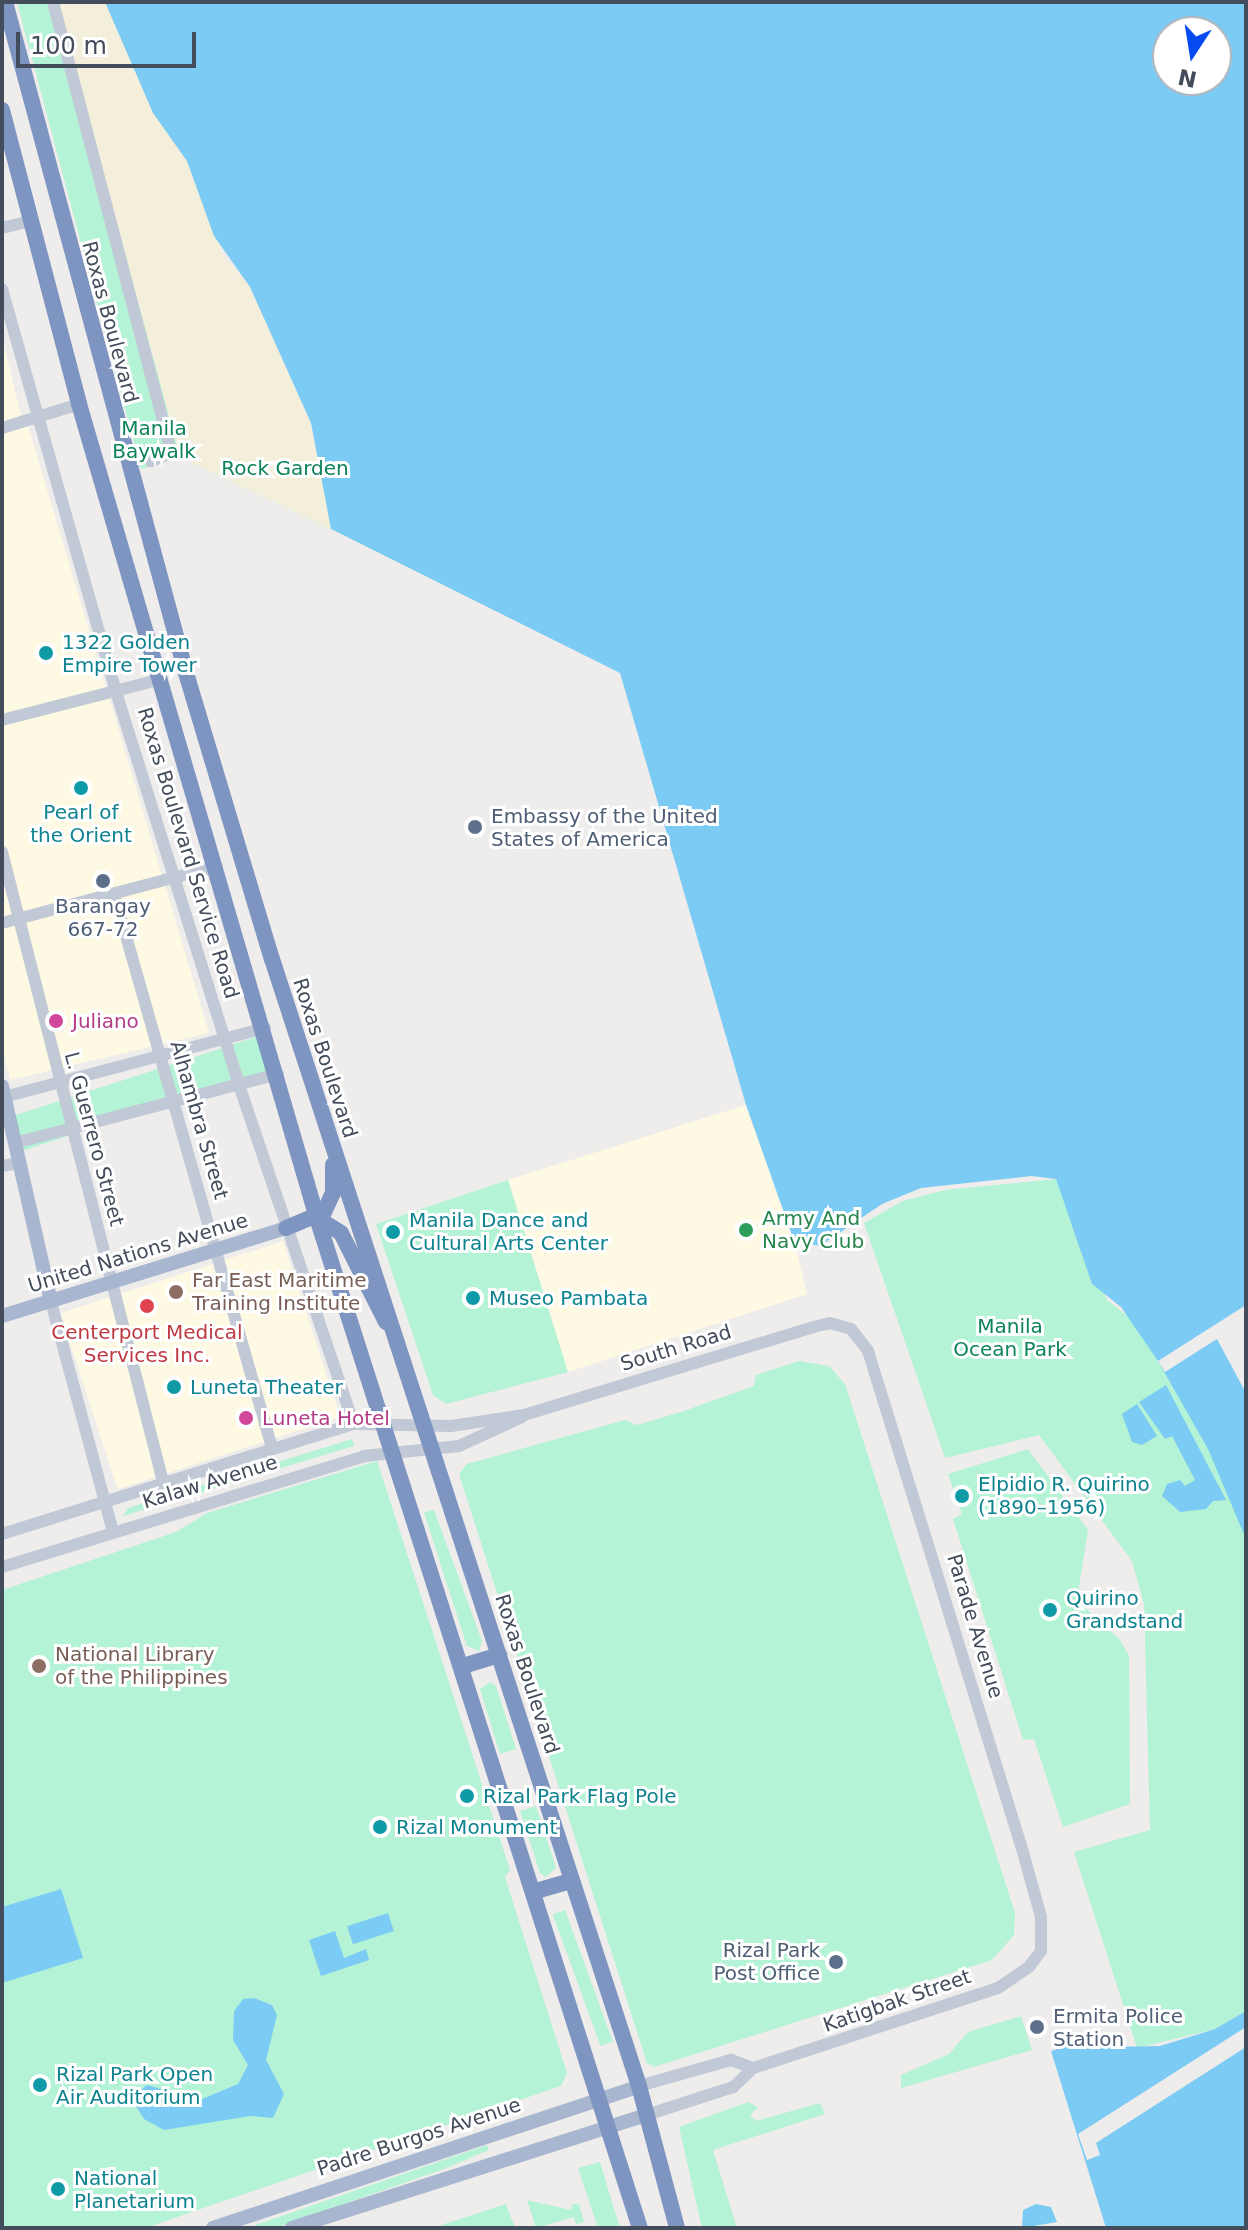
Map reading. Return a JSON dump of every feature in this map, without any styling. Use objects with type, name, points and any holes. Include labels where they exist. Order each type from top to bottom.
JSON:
[{"type":"highway","name":"Roxas Boulevard","points":[[5,2],[186,673],[332,1147],[403,1351],[639,2086],[677,2228]]},
{"type":"highway","points":[[2,110],[79,404],[265,1028],[317,1218],[536,1891],[640,2228]]},
{"type":"highway","points":[[286,1228],[317,1218],[333,1193],[332,1147]]},
{"type":"highway","points":[[317,1218],[341,1233],[403,1351]]},
{"type":"highway","points":[[463,1666],[499,1655]]},
{"type":"highway","points":[[536,1891],[572,1881]]},
{"type":"main road","points":[[3,1092],[51,1302]]},
{"type":"main road","name":"United Nations Avenue","points":[[2,1316],[286,1228]]},
{"type":"main road","name":"Padre Burgos Avenue","points":[[213,2228],[639,2086]]},
{"type":"main road","points":[[292,2228],[647,2115]]},
{"type":"main road","points":[[489,2134],[499,2161]]},
{"type":"street","points":[[53,2],[171,453],[151,461]]},
{"type":"street","points":[[2,228],[31,221]]},
{"type":"street","name":"Roxas Boulevard Service Road","points":[[2,289],[116,692],[239,1085],[354,1424]]},
{"type":"street","points":[[2,428],[79,404]]},
{"type":"street","points":[[2,720],[162,679]]},
{"type":"street","name":"L. Guerrero Street","points":[[2,852],[57,1083],[163,1482]]},
{"type":"street","points":[[2,923],[217,866]]},
{"type":"street","name":"Alhambra Street","points":[[114,894],[272,1448]]},
{"type":"street","points":[[3,1092],[57,1083],[265,1028]]},
{"type":"street","points":[[15,1143],[278,1074]]},
{"type":"street","points":[[2,1166],[19,1163]]},
{"type":"street","points":[[51,1302],[113,1532]]},
{"type":"street","name":"South Road","points":[[432,1447],[459,1446],[524,1415],[813,1327],[841,1324]]},
{"type":"street","name":"Parade Avenue","points":[[841,1324],[868,1351],[1027,1865],[1043,1926],[1041,1951]]},
{"type":"street","name":"South Road","points":[[426,1425],[524,1415]]},
{"type":"street","name":"Kalaw Avenue","points":[[2,1534],[354,1424],[384,1422],[426,1425]]},
{"type":"street","name":"Kalaw Avenue","points":[[2,1567],[394,1450],[432,1447]]},
{"type":"street","name":"Katigbak Street","points":[[647,2115],[733,2087],[753,2068],[998,1988],[1029,1967],[1041,1951]]},
{"type":"street","name":"Katigbak Street","points":[[639,2086],[731,2060],[753,2068]]},
{"type":"shaded area","points":[[2,336],[21,416],[2,422]]},
{"type":"shaded area","points":[[28,426],[209,1033],[10,1080],[2,1048],[2,433]]},
{"type":"shaded area","points":[[746,1105],[794,1241],[807,1294],[568,1372],[508,1180]]},
{"type":"shaded area","points":[[283,1241],[340,1417],[118,1489],[60,1313]]},
{"type":"green space","points":[[17,2],[57,2],[331,529],[180,457],[141,469]]},
{"type":"green space","points":[[256,1037],[267,1071],[18,1152],[7,1118]]},
{"type":"green space","name":"Manila Ocean Park","points":[[1056,1179],[1107,1300],[1130,1318],[1246,1305],[1246,2011],[1215,2029],[1137,2048],[1074,1852],[1150,1830],[1144,1604],[1132,1561],[1039,1435],[945,1458],[864,1223],[903,1201],[945,1190]]},
{"type":"green space","name":"Museo Pambata","points":[[508,1180],[568,1372],[446,1404],[433,1395],[376,1224]]},
{"type":"green space","points":[[799,1361],[829,1366],[845,1384],[1015,1913],[1014,1935],[992,1960],[654,2067],[647,2063],[459,1474],[467,1464],[625,1420],[637,1425],[681,1412],[754,1386],[756,1375]]},
{"type":"green space","points":[[352,1439],[354,1446],[123,1516],[128,1508]]},
{"type":"green space","points":[[1028,1449],[1088,1530],[1079,1586],[1081,1604],[1120,1640],[1129,1656],[1130,1804],[1063,1827],[1034,1739],[1023,1740],[953,1519],[962,1514],[948,1474]]},
{"type":"green space","points":[[377,1461],[510,1870],[505,1877],[567,2073],[561,2086],[145,2228],[2,2228],[2,1590],[176,1532],[207,1513]]},
{"type":"green space","points":[[434,1510],[482,1641],[479,1651],[467,1646],[442,1569],[424,1512]]},
{"type":"green space","points":[[490,1682],[496,1686],[516,1749],[500,1754],[480,1689]]},
{"type":"green space","points":[[536,1806],[556,1868],[546,1877],[540,1873],[520,1811]]},
{"type":"green space","points":[[565,1910],[613,2042],[601,2046],[553,1914]]},
{"type":"green space","points":[[1021,2016],[1032,2050],[901,2088],[901,2075],[949,2054],[968,2032]]},
{"type":"green space","points":[[748,2102],[758,2107],[750,2115],[756,2121],[820,2103],[825,2114],[713,2150],[737,2228],[702,2228],[679,2127]]},
{"type":"green space","points":[[487,2145],[489,2150],[444,2169],[275,2228],[247,2228]]},
{"type":"green space","points":[[600,2162],[620,2228],[598,2228],[578,2168]]},
{"type":"green space","points":[[527,2200],[571,2210],[572,2204],[579,2204],[584,2222],[576,2224],[574,2217],[536,2228]]},
{"type":"green space","points":[[506,2204],[515,2228],[432,2228]]},
{"type":"sand","points":[[57,2],[105,2],[114,16],[153,113],[187,161],[224,257],[250,287],[311,424],[331,529],[180,457]]},
{"type":"water","points":[[105,2],[1246,2],[1246,1539],[1208,1449],[1158,1361],[1121,1307],[1092,1284],[1056,1179],[1031,1176],[921,1188],[882,1204],[820,1246],[794,1241],[746,1105],[620,673],[331,529],[311,423],[250,287],[214,236],[187,161],[153,113]]},
{"type":"water","points":[[1166,1385],[1226,1500],[1213,1501],[1206,1509],[1180,1512],[1162,1496],[1167,1484],[1180,1480],[1185,1486],[1195,1480],[1172,1436],[1165,1439],[1139,1402]]},
{"type":"water","points":[[1137,1404],[1157,1436],[1142,1445],[1132,1442],[1122,1414]]},
{"type":"water","points":[[61,1889],[83,1958],[2,1983],[2,1907]]},
{"type":"water","points":[[388,1913],[394,1931],[353,1944],[347,1926]]},
{"type":"water","points":[[335,1931],[344,1958],[366,1949],[369,1960],[321,1976],[309,1940]]},
{"type":"water","points":[[254,1998],[272,2005],[277,2015],[266,2060],[284,2094],[273,2118],[250,2116],[164,2130],[144,2119],[134,2103],[135,2095],[147,2085],[200,2100],[238,2084],[248,2065],[233,2040],[234,2011],[243,1999]]},
{"type":"water","points":[[1246,2011],[1246,2228],[1106,2228],[1051,2051],[1083,2040],[1113,2047],[1160,2046],[1215,2029]]},
{"type":"water","points":[[1036,2204],[1051,2207],[1057,2222],[1022,2228],[1023,2210]]},
{"type":"pier","points":[[1246,1305],[1246,1393],[1217,1339],[1165,1372],[1158,1361]]},
{"type":"pier","points":[[1246,2027],[1246,2047],[1096,2143],[1100,2155],[1087,2160],[1078,2134]]},
{"type":"place","name":"1322 Golden Empire Tower","points":[[46,653]]},
{"type":"place","name":"Pearl of the Orient","points":[[81,788]]},
{"type":"place","name":"Embassy of the United States of America","points":[[475,827]]},
{"type":"place","name":"Barangay 667-72","points":[[103,881]]},
{"type":"place","name":"Juliano","points":[[56,1021]]},
{"type":"place","name":"Army And Navy Club","points":[[746,1230]]},
{"type":"place","name":"Manila Dance and Cultural Arts Center","points":[[393,1232]]},
{"type":"place","name":"Far East Maritime Training Institute","points":[[176,1292]]},
{"type":"place","name":"Museo Pambata","points":[[473,1298]]},
{"type":"place","name":"Centerport Medical Services Inc.","points":[[147,1306]]},
{"type":"place","name":"Luneta Theater","points":[[174,1387]]},
{"type":"place","name":"Luneta Hotel","points":[[246,1418]]},
{"type":"place","name":"Elpidio R. Quirino (1890–1956)","points":[[962,1496]]},
{"type":"place","name":"Quirino Grandstand","points":[[1050,1610]]},
{"type":"place","name":"National Library of the Philippines","points":[[39,1666]]},
{"type":"place","name":"Rizal Park Flag Pole","points":[[467,1796]]},
{"type":"place","name":"Rizal Monument","points":[[380,1827]]},
{"type":"place","name":"Rizal Park Post Office","points":[[836,1962]]},
{"type":"place","name":"Ermita Police Station","points":[[1037,2027]]},
{"type":"place","name":"Rizal Park Open Air Auditorium","points":[[40,2085]]},
{"type":"place","name":"National Planetarium","points":[[58,2189]]},
{"type":"park label","name":"Manila Baywalk","points":[[154,440]]},
{"type":"park label","name":"Rock Garden","points":[[285,468]]}]
